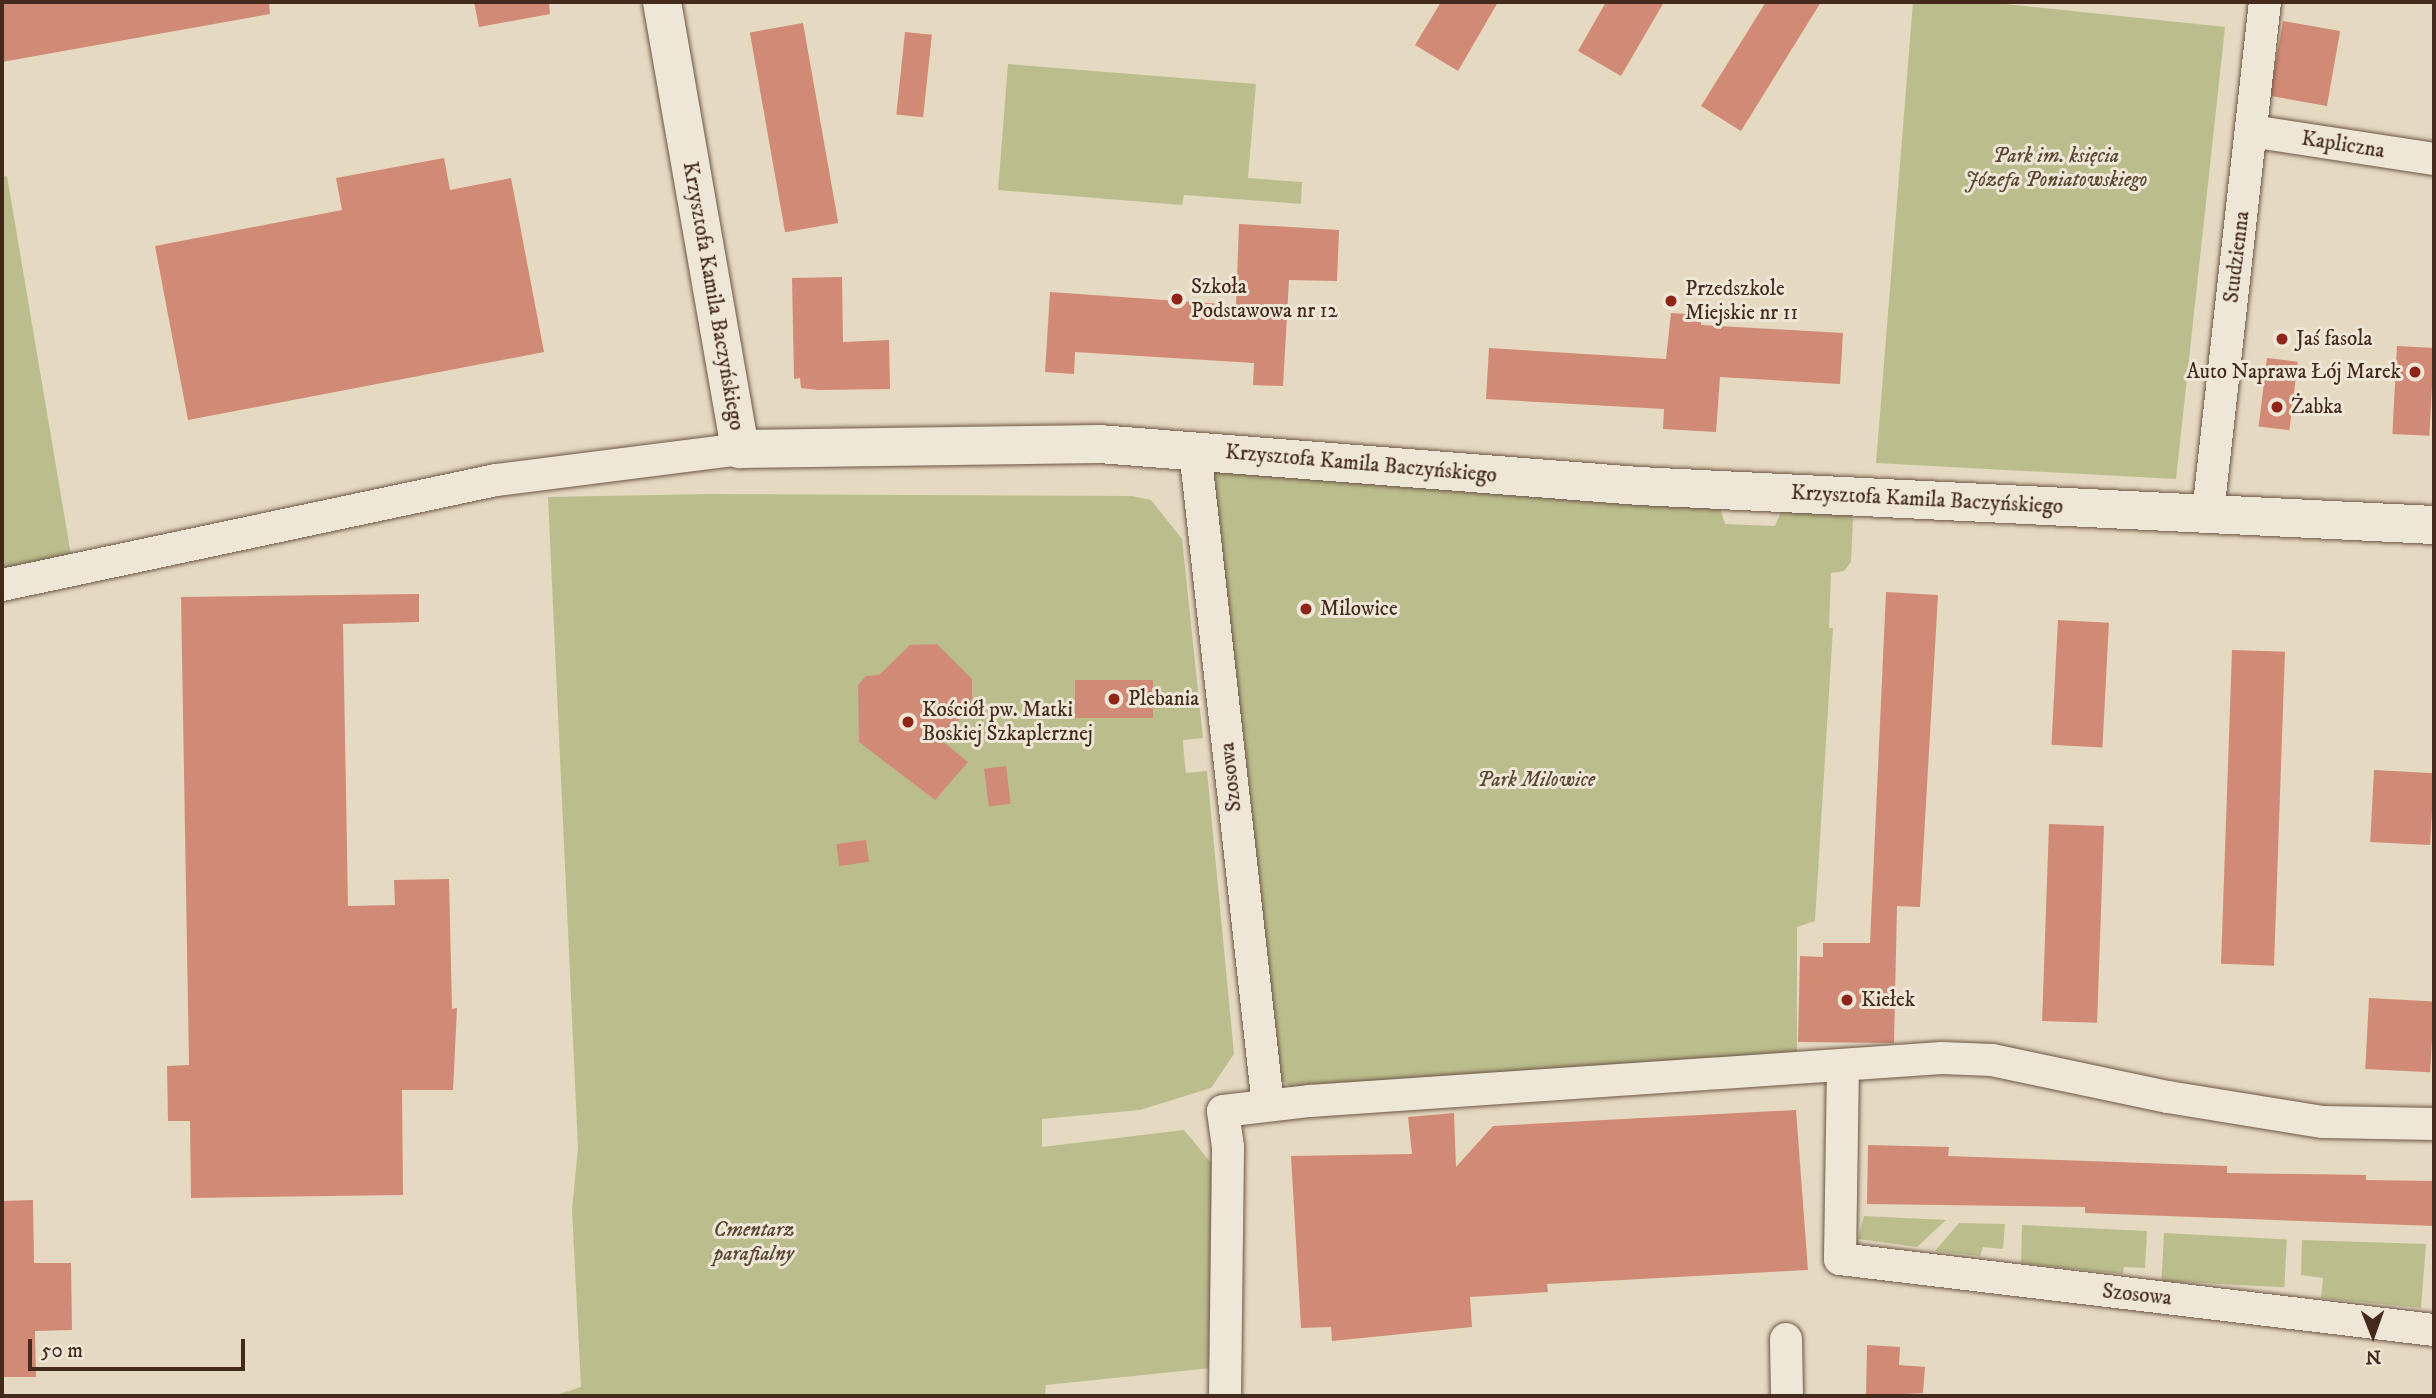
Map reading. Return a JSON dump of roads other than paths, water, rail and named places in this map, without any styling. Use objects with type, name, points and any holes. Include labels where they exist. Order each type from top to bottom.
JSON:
[{"type":"street","name":"Krzysztofa Kamila Baczyńskiego","points":[[663,2],[740,449],[1016,443],[1195,450],[1639,486],[2434,525]]},
{"type":"street","name":"Studzienna","points":[[2208,513],[2251,131],[2259,2]]},
{"type":"street","name":"Kapliczna","points":[[2251,131],[2434,159]]},
{"type":"street","points":[[2,585],[496,480],[740,449]]},
{"type":"street","name":"Szosowa","points":[[1195,450],[1268,1105]]},
{"type":"street","points":[[1224,1396],[1228,1147],[1223,1111],[1268,1105],[1843,1066],[1993,1060],[2194,1101],[2323,1122],[2434,1124]]},
{"type":"street","name":"Szosowa","points":[[1843,1066],[1840,1259],[2434,1330]]},
{"type":"street","points":[[1786,1339],[1787,1396]]},
{"type":"place","name":"Szkoła Podstawowa nr 12","points":[[1177,299]]},
{"type":"place","name":"Przedszkole Miejskie nr 11","points":[[1671,301]]},
{"type":"place","name":"Jaś fasola","points":[[2282,339]]},
{"type":"place","name":"Auto Naprawa Łój Marek","points":[[2415,372]]},
{"type":"place","name":"Żabka","points":[[2277,407]]},
{"type":"place","name":"Milowice","points":[[1306,609]]},
{"type":"place","name":"Plebania","points":[[1114,699]]},
{"type":"place","name":"Kościół pw. Matki Boskiej Szkaplerznej","points":[[908,722]]},
{"type":"place","name":"Kiełek","points":[[1847,1000]]},
{"type":"park label","name":"Park im. księcia Józefa Poniatowskiego","points":[[2056,168]]},
{"type":"park label","name":"Park Milowice","points":[[1536,780]]},
{"type":"park label","name":"Cmentarz parafialny","points":[[754,1242]]}]
